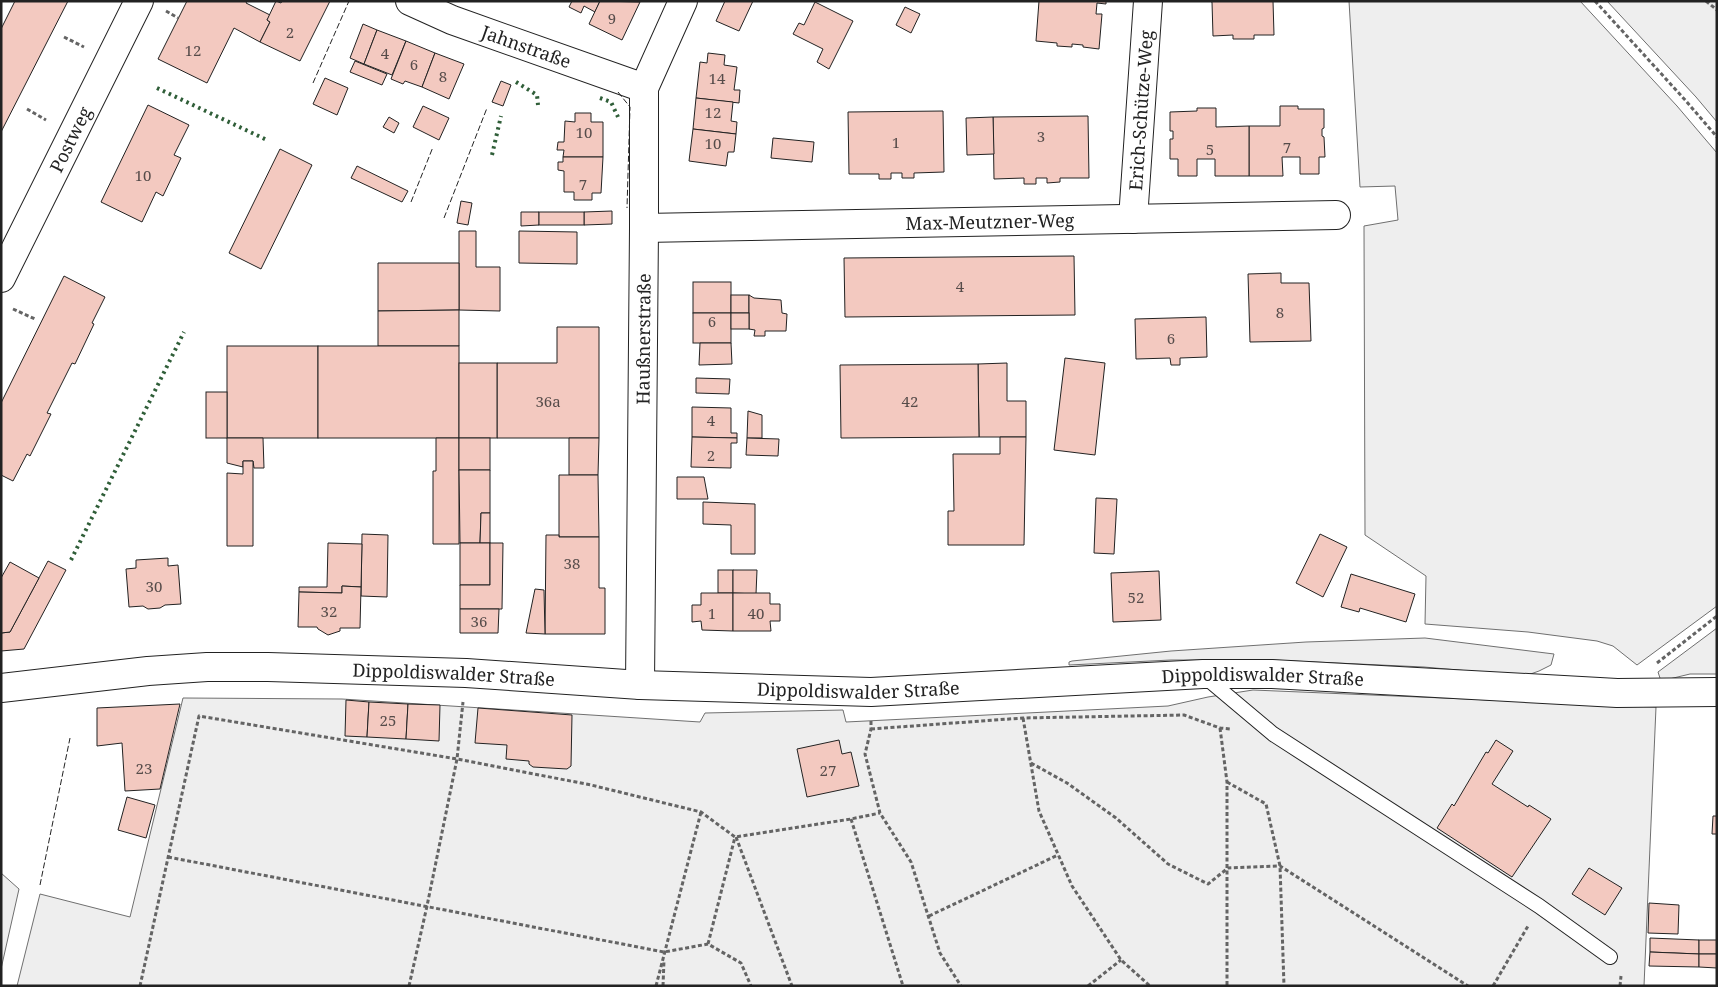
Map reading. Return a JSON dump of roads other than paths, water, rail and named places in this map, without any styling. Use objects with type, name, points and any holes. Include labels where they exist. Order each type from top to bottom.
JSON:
[{"type":"street","name":"Jahnstraße","points":[[410,1],[452,20],[644,88]]},
{"type":"street","name":"Haußnerstraße","points":[[640,685],[644,88],[683,1]]},
{"type":"street","name":"Erich-Schütze-Weg","points":[[1133,219],[1148,1]]},
{"type":"street","name":"Postweg","points":[[1,278],[151,5]]},
{"type":"street","name":"Max-Meutzner-Weg","points":[[644,228],[1336,215]]},
{"type":"street","name":"Dippoldiswalder Straße","points":[[1,688],[148,670],[207,667],[268,667],[466,673],[640,685],[871,692],[1203,674],[1272,674],[1617,693],[1717,692]]},
{"type":"lane","points":[[1203,674],[1273,734],[1539,906],[1610,957]]}]
